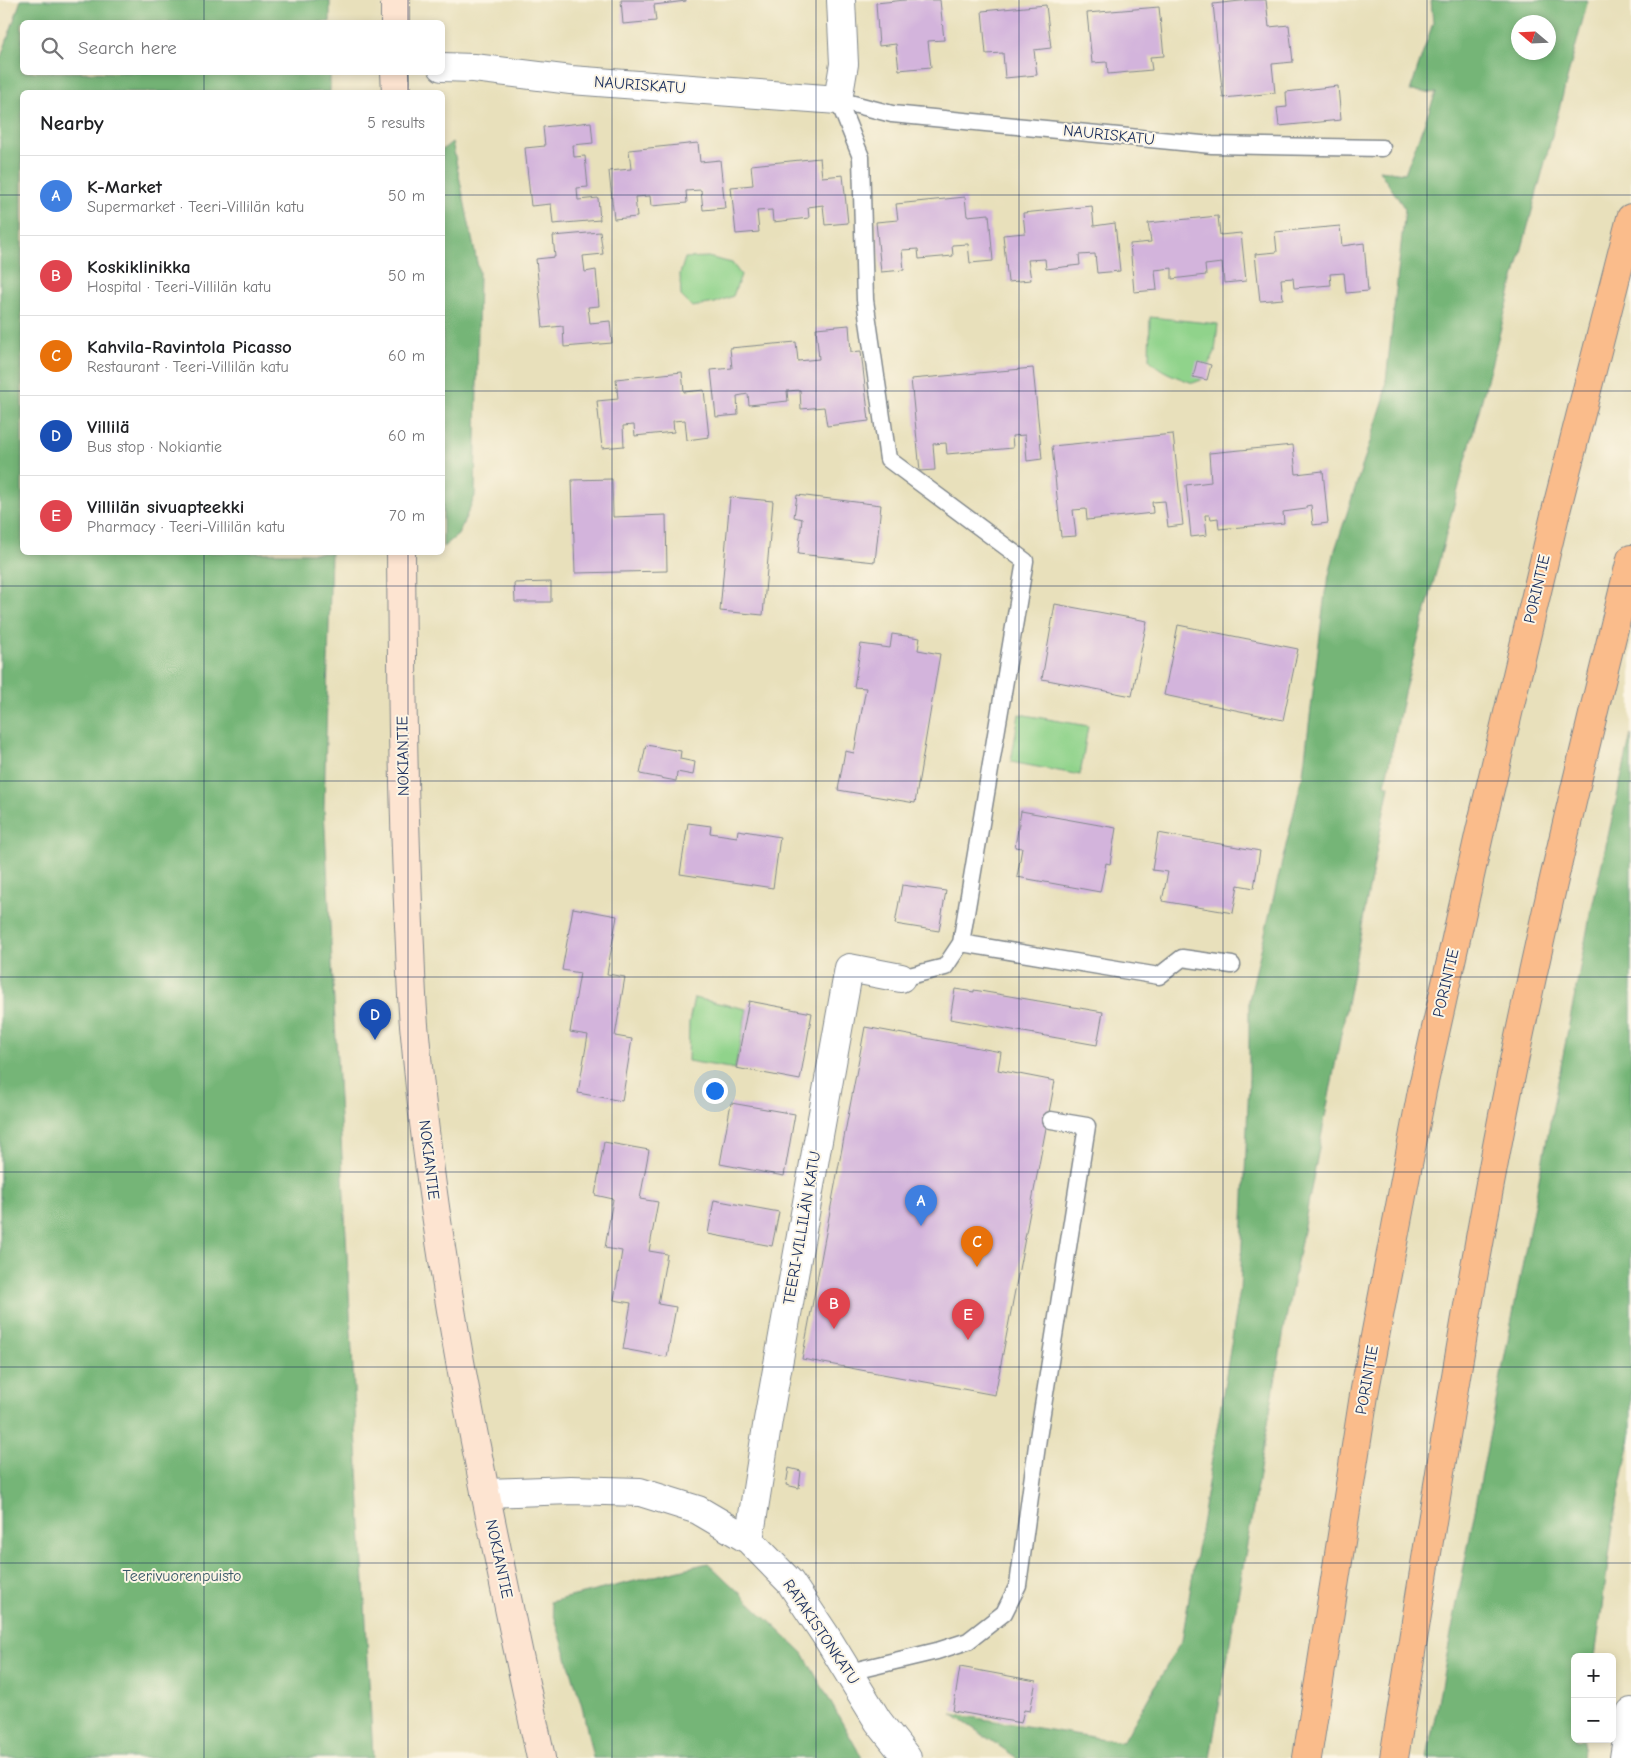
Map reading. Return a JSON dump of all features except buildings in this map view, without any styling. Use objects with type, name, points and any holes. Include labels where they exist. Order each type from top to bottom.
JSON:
[{"type":"highway","name":"PORINTIE","points":[[1307,1758],[1365,1390],[1422,1091],[1480,831],[1556,511],[1631,218]]},
{"type":"highway","points":[[1394,1758],[1452,1398],[1504,1109],[1560,850],[1631,559]]},
{"type":"main road","points":[[395,0],[395,20]]},
{"type":"main road","points":[[396,75],[396,90]]},
{"type":"main road","name":"NOKIANTIE","points":[[401,555],[404,825],[414,1033],[430,1172],[458,1353],[485,1493],[541,1758]]},
{"type":"street","points":[[838,100],[844,64],[841,0]]},
{"type":"street","name":"NAURISKATU","points":[[445,67],[474,68],[580,81],[838,100]]},
{"type":"street","name":"TEERI-VILLILÄN KATU","points":[[749,1540],[768,1420],[849,968],[901,978]]},
{"type":"street","name":"RATAKISTONKATU","points":[[485,1493],[571,1490],[640,1492],[698,1510],[749,1540],[790,1582],[849,1672],[878,1721],[907,1758]]},
{"type":"street","points":[[1624,1758],[1631,1712]]},
{"type":"lane","name":"NAURISKATU","points":[[838,100],[892,114],[1212,146],[1382,148]]},
{"type":"lane","points":[[838,100],[861,157],[865,300],[888,459],[1025,561],[961,943],[945,967],[901,978]]},
{"type":"lane","points":[[961,943],[1159,976],[1182,958],[1232,965]]},
{"type":"lane","points":[[849,1672],[936,1651],[968,1641],[1004,1613],[1018,1584],[1038,1438],[1088,1126],[1051,1120]]},
{"type":"green space","name":"Teerivuorenpuisto","points":[[21,0],[330,0],[330,20],[20,20],[20,75],[330,75],[330,90],[20,90],[20,555],[331,555],[324,808],[373,1758],[0,1758],[0,60]]},
{"type":"green space","points":[[1431,0],[1588,0],[1404,693],[1385,784],[1389,786],[1286,1319],[1210,1758],[1017,1758],[952,1714],[1123,1742],[1182,1640],[1240,1290],[1249,1080],[1249,1000],[1303,774],[1325,593],[1335,550],[1384,399],[1405,209],[1379,170],[1405,173],[1436,93],[1410,91],[1433,23]]},
{"type":"green space","points":[[452,142],[479,272],[475,496],[458,535],[445,545],[445,148]]},
{"type":"green space","points":[[708,257],[732,263],[741,275],[733,296],[715,303],[692,307],[681,296],[680,274],[685,258]]},
{"type":"green space","points":[[1150,317],[1218,324],[1215,352],[1201,380],[1193,383],[1164,371],[1153,364],[1149,359]]},
{"type":"green space","points":[[1019,714],[1088,726],[1080,775],[1011,762]]},
{"type":"green space","points":[[1631,735],[1631,1437],[1615,1513],[1596,1653],[1571,1653],[1571,1743],[1584,1743],[1582,1758],[1427,1758],[1590,916]]},
{"type":"green space","points":[[694,998],[747,1009],[735,1069],[688,1061],[689,1022]]},
{"type":"green space","points":[[708,1563],[803,1653],[862,1758],[593,1758],[582,1706],[550,1602]]},
{"type":"place","name":"Villilä","points":[[375,1040]]},
{"type":"place","name":"K-Market","points":[[921,1226]]},
{"type":"place","name":"Kahvila-Ravintola Picasso","points":[[977,1267]]},
{"type":"place","name":"Koskiklinikka","points":[[834,1329]]},
{"type":"place","name":"Villilän sivuapteekki","points":[[968,1340]]}]
